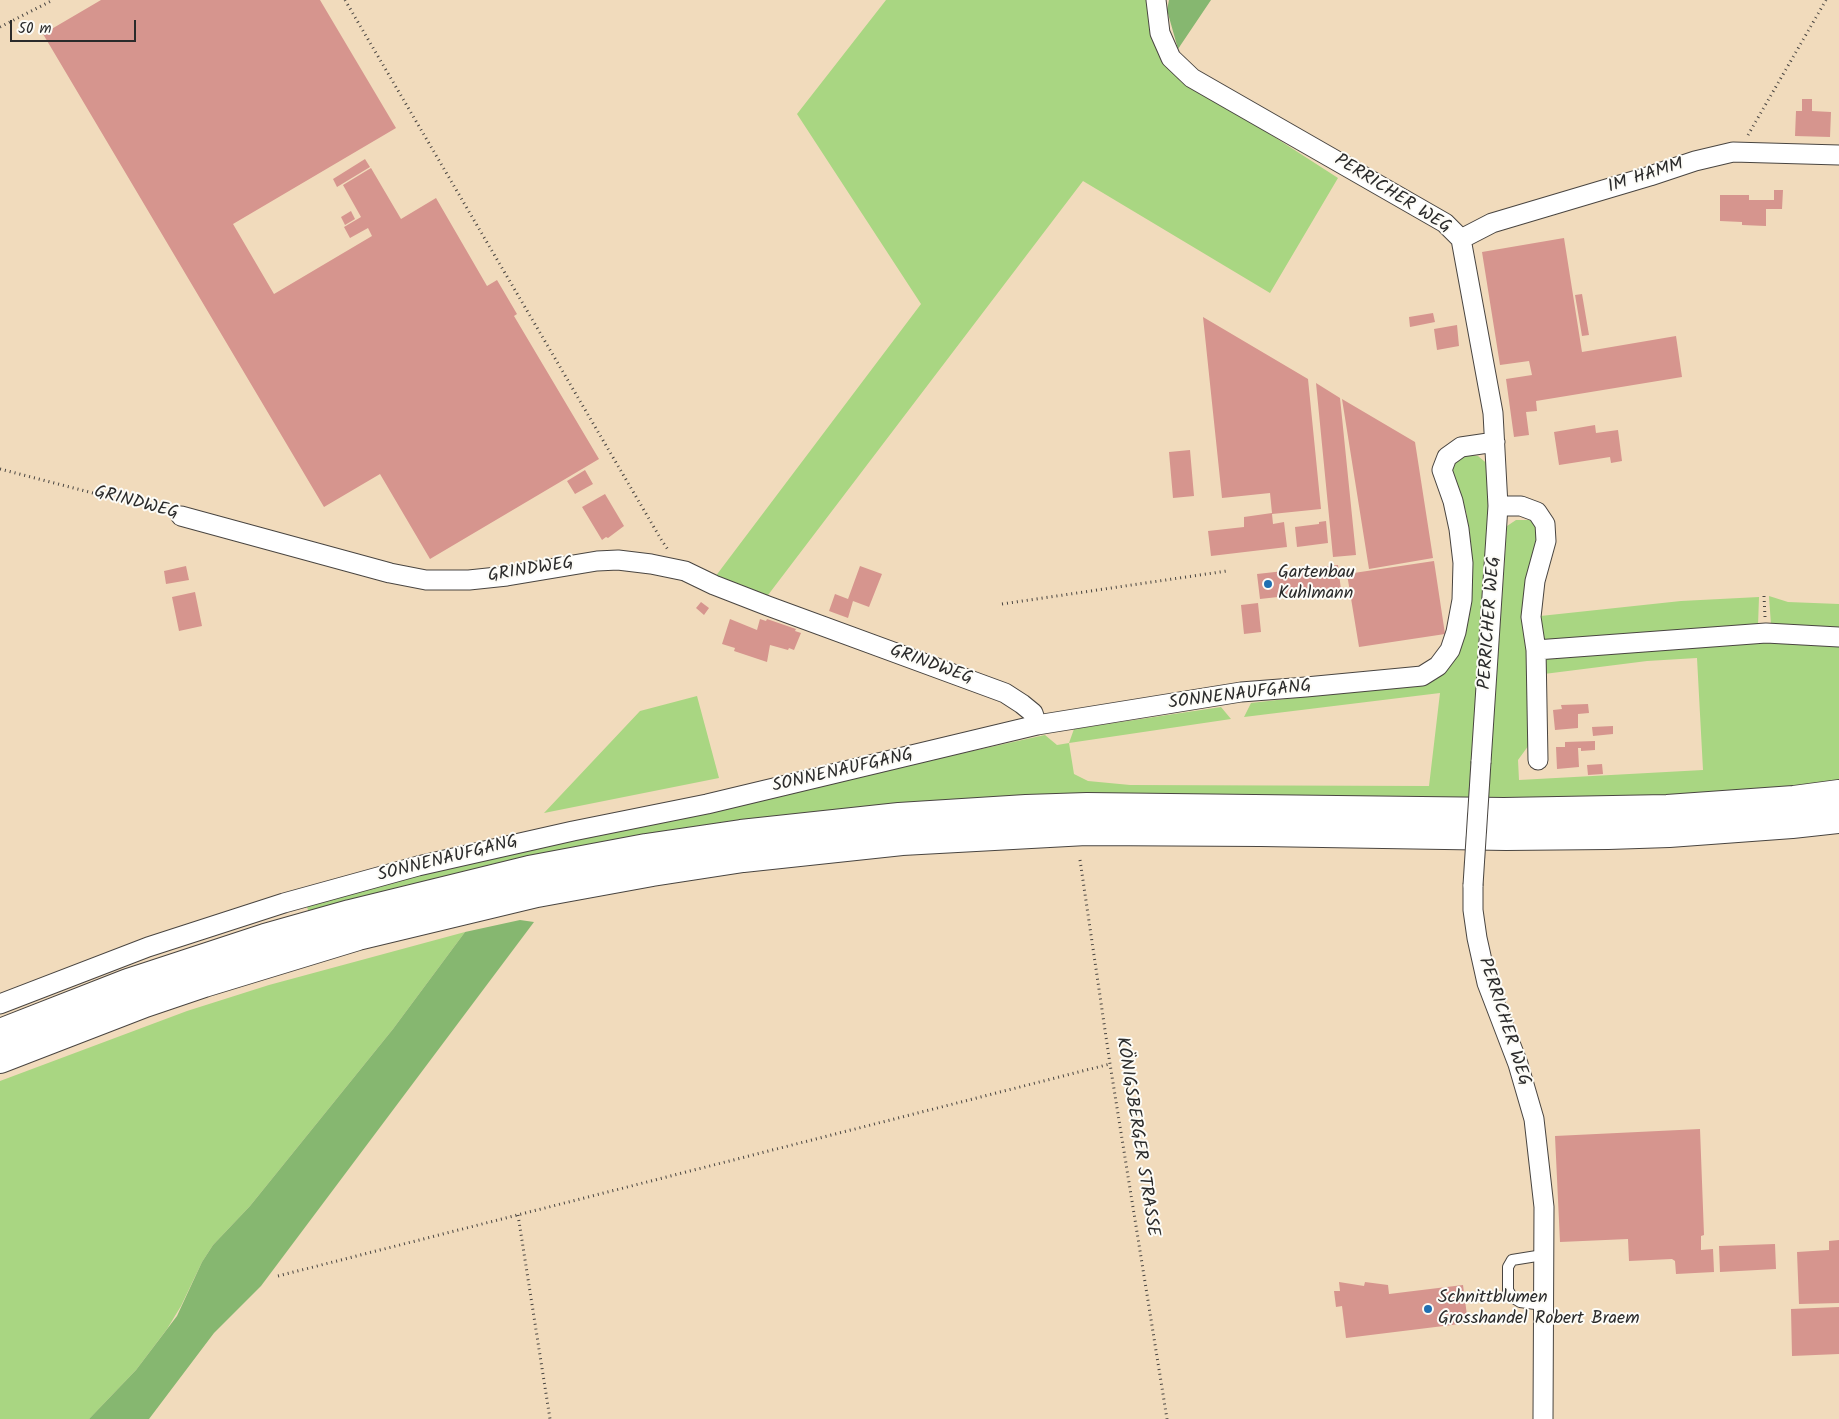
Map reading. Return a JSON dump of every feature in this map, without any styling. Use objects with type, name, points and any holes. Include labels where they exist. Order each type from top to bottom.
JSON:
[{"type":"main road","points":[[0,1033],[128,984],[265,938],[420,895],[529,870],[646,848],[741,834],[899,816],[1026,809],[1097,807],[1504,812],[1667,809],[1794,800],[1839,794]]},
{"type":"main road","points":[[0,1059],[145,1003],[358,936],[537,893],[652,872],[744,858],[902,840],[1086,831],[1516,836],[1608,835],[1669,834],[1839,819]]},
{"type":"street","name":"PERRICHER WEG","points":[[1156,0],[1160,33],[1171,58],[1192,78],[1445,223],[1461,239],[1493,413],[1498,506],[1473,885],[1474,910],[1477,938],[1487,983],[1518,1064],[1534,1119],[1544,1207],[1543,1419]]},
{"type":"street","name":"IM HAMM","points":[[1461,239],[1492,224],[1694,161],[1733,152],[1839,155]]},
{"type":"street","name":"SONNENAUFGANG","points":[[0,1004],[148,947],[284,903],[418,866],[573,831],[707,804],[1037,726],[1241,692],[1422,676],[1438,666],[1450,650],[1456,632],[1462,600],[1463,563],[1459,529],[1453,501],[1442,470],[1448,457],[1461,447],[1494,442]]},
{"type":"street","points":[[1498,506],[1521,506],[1537,512],[1545,524],[1546,541],[1534,581],[1531,617],[1536,650],[1538,760]]},
{"type":"street","name":"GRINDWEG","points":[[181,516],[390,573],[426,580],[461,580],[507,576],[597,561],[618,560],[652,564],[685,572],[768,606],[1005,693],[1033,713],[1037,726]]},
{"type":"street","points":[[1536,650],[1766,633],[1839,637]]},
{"type":"lane","points":[[1543,1254],[1512,1260],[1508,1268],[1508,1290],[1512,1297],[1520,1302],[1543,1305]]},
{"type":"path","points":[[0,27],[53,0]]},
{"type":"path","points":[[345,0],[662,541],[685,572]]},
{"type":"path","points":[[1733,152],[1748,136],[1826,0]]},
{"type":"path","name":"GRINDWEG","points":[[0,469],[181,516]]},
{"type":"path","points":[[1002,604],[1227,571]]},
{"type":"path","name":"KÖNIGSBERGER STRASSE","points":[[1080,860],[1110,1064],[1167,1419]]},
{"type":"path","points":[[278,1276],[1110,1064]]},
{"type":"path","points":[[518,1215],[550,1419]]},
{"type":"green space","points":[[886,0],[1148,0],[1189,82],[1338,178],[1270,293],[1083,181],[765,599],[715,577],[921,304],[797,114]]},
{"type":"green space","points":[[1169,0],[1211,0],[1178,49],[1167,10]]},
{"type":"green space","points":[[1470,455],[1478,456],[1490,466],[1491,479],[1469,800],[1106,795],[925,801],[839,810],[309,913],[306,904],[517,852],[768,799],[863,775],[1045,735],[1057,745],[1069,743],[1074,774],[1088,781],[1130,785],[1429,786],[1440,693],[1244,717],[1251,703],[1329,694],[1445,672],[1452,664],[1462,639],[1472,570],[1466,511],[1451,474],[1452,465],[1464,456]]},
{"type":"green space","points":[[1516,520],[1531,520],[1537,526],[1534,738],[1518,760],[1519,780],[1703,770],[1697,658],[1647,661],[1544,674],[1547,656],[1740,641],[1839,644],[1839,783],[1651,798],[1488,800],[1507,526]]},
{"type":"green space","points":[[1769,596],[1788,602],[1839,604],[1839,632],[1771,625]]},
{"type":"green space","points":[[1759,597],[1758,626],[1535,645],[1531,617],[1681,601]]},
{"type":"green space","points":[[697,696],[719,778],[544,813],[640,711]]},
{"type":"green space","points":[[1221,707],[1231,719],[1069,743],[1074,729]]},
{"type":"green space","points":[[520,920],[534,922],[261,1286],[214,1333],[149,1419],[89,1419],[136,1370],[177,1316],[202,1262],[213,1245],[250,1206],[393,1029],[465,932]]},
{"type":"green space","points":[[465,932],[393,1029],[250,1206],[213,1245],[167,1329],[136,1370],[89,1419],[0,1419],[0,1081],[187,1011],[269,985]]},
{"type":"building","points":[[101,0],[320,0],[396,128],[233,224],[274,294],[372,236],[368,228],[350,238],[344,227],[361,217],[343,185],[371,168],[401,219],[436,198],[487,286],[497,280],[517,314],[514,316],[599,459],[430,559],[380,474],[324,507],[43,34]]},
{"type":"building","points":[[1802,99],[1812,99],[1812,111],[1831,112],[1830,137],[1795,136],[1796,111],[1802,111]]},
{"type":"building","points":[[365,159],[370,167],[337,187],[333,179]]},
{"type":"building","points":[[1774,190],[1783,190],[1782,209],[1766,209],[1766,226],[1742,225],[1742,222],[1720,221],[1720,195],[1749,195],[1749,200],[1774,200]]},
{"type":"building","points":[[351,211],[355,219],[345,225],[341,217]]},
{"type":"building","points":[[1564,238],[1582,352],[1676,336],[1682,377],[1536,401],[1537,411],[1526,412],[1529,435],[1514,437],[1506,379],[1532,375],[1529,361],[1500,365],[1482,252]]},
{"type":"building","points":[[1582,294],[1589,335],[1582,336],[1575,295]]},
{"type":"building","points":[[1433,313],[1435,322],[1410,327],[1409,317]]},
{"type":"building","points":[[1203,317],[1308,379],[1321,509],[1272,514],[1273,524],[1284,522],[1287,547],[1211,556],[1208,531],[1244,527],[1244,517],[1272,513],[1270,493],[1222,498]]},
{"type":"building","points":[[1457,325],[1459,346],[1437,350],[1434,329]]},
{"type":"building","points":[[1316,383],[1340,398],[1356,555],[1333,557]]},
{"type":"building","points":[[1342,399],[1415,442],[1433,558],[1369,569]]},
{"type":"building","points":[[1595,425],[1596,433],[1618,430],[1622,461],[1611,463],[1610,457],[1559,465],[1554,432]]},
{"type":"building","points":[[1190,450],[1194,496],[1173,498],[1169,452]]},
{"type":"building","points":[[585,470],[593,484],[575,494],[567,481]]},
{"type":"building","points":[[605,494],[624,526],[608,538],[606,537],[602,540],[582,507]]},
{"type":"building","points":[[1326,521],[1328,543],[1297,547],[1295,527],[1319,524],[1319,522]]},
{"type":"building","points":[[1434,561],[1445,634],[1359,647],[1347,574]]},
{"type":"building","points":[[1338,565],[1341,590],[1260,599],[1257,574]]},
{"type":"building","points":[[186,566],[189,580],[166,584],[164,571]]},
{"type":"building","points":[[860,566],[882,574],[869,607],[853,601],[848,618],[829,611],[835,594],[848,599]]},
{"type":"building","points":[[195,592],[202,626],[179,631],[172,597]]},
{"type":"building","points":[[701,602],[709,608],[704,615],[696,608]]},
{"type":"building","points":[[1258,603],[1261,632],[1244,634],[1241,605]]},
{"type":"building","points":[[730,619],[757,630],[760,619],[766,621],[767,619],[796,629],[795,631],[801,633],[794,650],[770,645],[767,662],[734,651],[735,648],[722,644]]},
{"type":"building","points":[[1588,704],[1589,713],[1578,714],[1578,728],[1555,730],[1553,710],[1562,709],[1561,705]]},
{"type":"building","points":[[1613,726],[1613,734],[1593,736],[1592,727]]},
{"type":"building","points":[[1595,741],[1595,750],[1581,751],[1581,748],[1578,748],[1579,767],[1557,769],[1556,747],[1565,747],[1565,742]]},
{"type":"building","points":[[1602,764],[1603,774],[1588,775],[1587,765]]},
{"type":"building","points":[[1700,1129],[1704,1235],[1701,1236],[1701,1250],[1713,1249],[1714,1272],[1676,1274],[1675,1261],[1672,1259],[1629,1261],[1628,1239],[1560,1242],[1555,1136]]},
{"type":"building","points":[[1839,1240],[1839,1303],[1799,1304],[1797,1252],[1829,1250],[1829,1241]]},
{"type":"building","points":[[1775,1244],[1776,1269],[1720,1272],[1719,1246]]},
{"type":"building","points":[[1339,1282],[1364,1286],[1365,1282],[1388,1285],[1389,1294],[1463,1285],[1468,1323],[1346,1338],[1342,1306],[1336,1307],[1334,1291],[1340,1291]]},
{"type":"building","points":[[1839,1307],[1839,1354],[1792,1356],[1791,1309]]},
{"type":"place","name":"Gartenbau Kuhlmann","points":[[1268,584]]},
{"type":"place","name":"Schnittblumen Grosshandel Robert Braem","points":[[1428,1309]]}]
